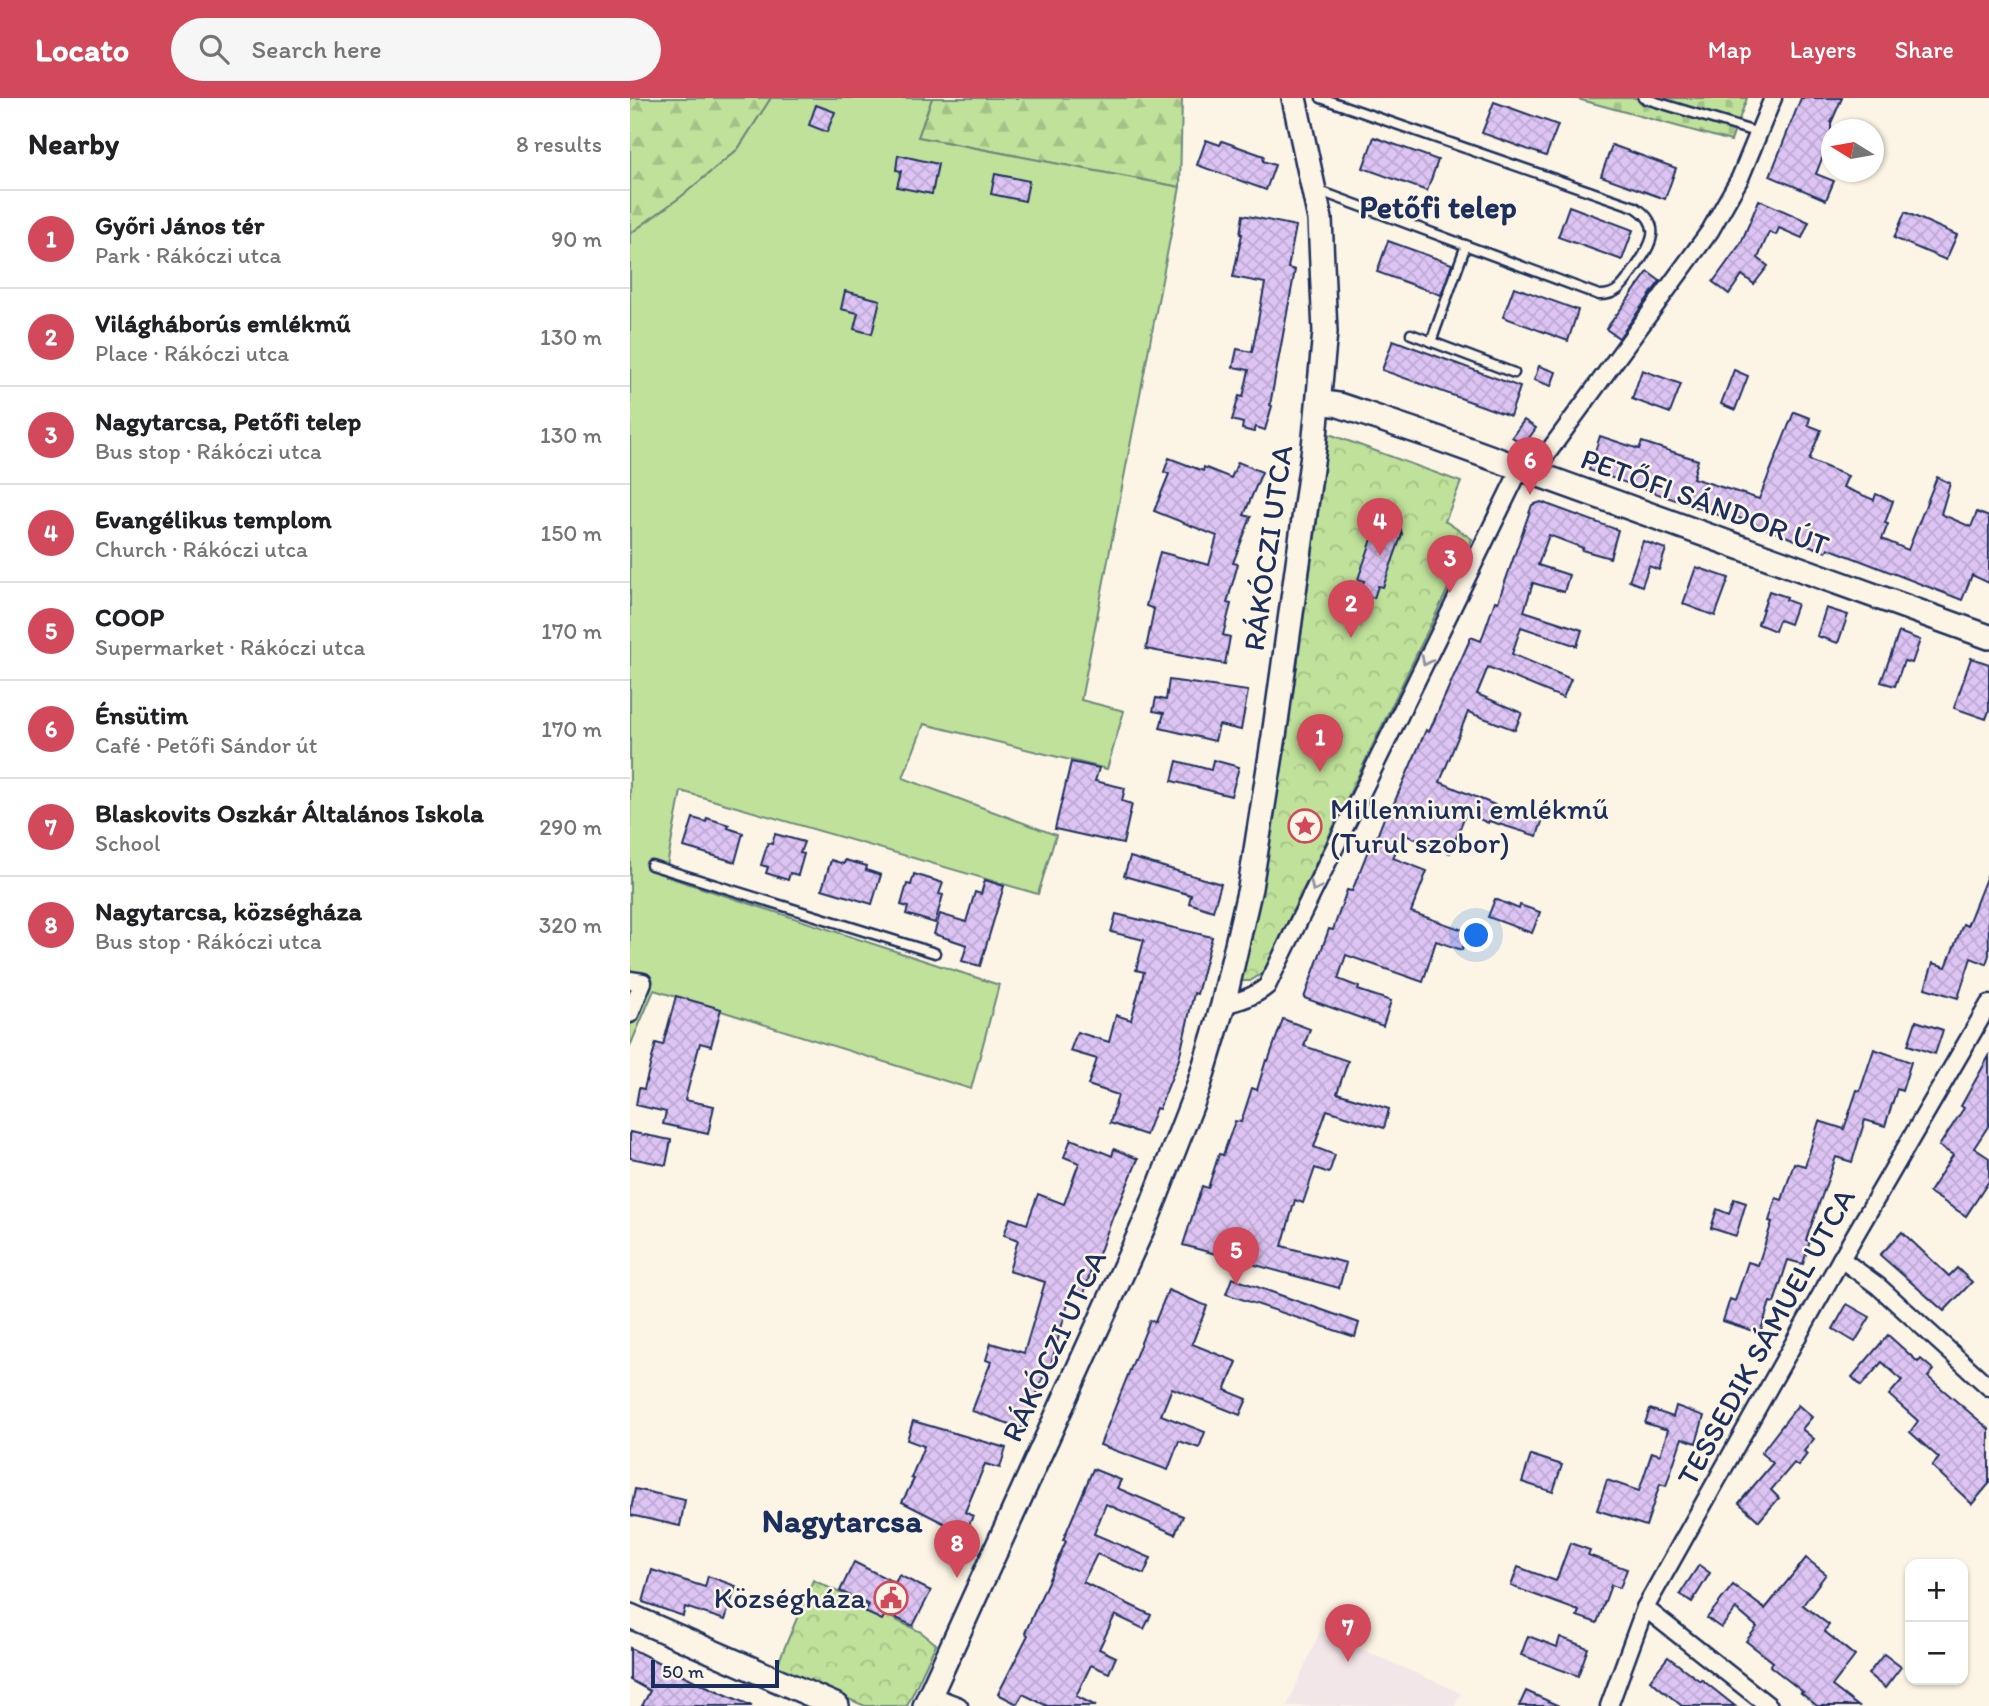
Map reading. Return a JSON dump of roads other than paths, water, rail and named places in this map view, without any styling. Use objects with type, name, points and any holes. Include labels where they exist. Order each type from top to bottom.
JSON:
[{"type":"main road","name":"RÁKÓCZI UTCA","points":[[927,1700],[1148,1216],[1198,1088],[1223,1005],[1250,888],[1272,749],[1319,402],[1325,332],[1320,219],[1294,98]]},
{"type":"main road","name":"PETŐFI SÁNDOR ÚT","points":[[1319,402],[1339,405],[1434,437],[1989,637]]},
{"type":"main road","points":[[630,1616],[837,1706]]},
{"type":"street","points":[[1223,1005],[1250,997],[1266,986],[1527,472],[1546,455],[1710,231],[1740,178],[1773,98]]},
{"type":"street","points":[[630,980],[643,982],[630,1014]]},
{"type":"street","name":"TESSEDIK SÁMUEL UTCA","points":[[1609,1706],[1645,1608],[1841,1259],[1989,1004]]},
{"type":"street","points":[[1841,1259],[1878,1286],[1989,1387]]},
{"type":"street","points":[[1645,1608],[1769,1706]]},
{"type":"street","points":[[927,1700],[959,1706]]},
{"type":"lane","points":[[1315,189],[1587,292],[1604,295],[1617,292],[1621,288],[1649,247],[1652,227],[1648,216],[1635,206],[1321,98]]},
{"type":"lane","points":[[1643,98],[1759,133]]},
{"type":"lane","points":[[1431,342],[1466,245]]},
{"type":"lane","points":[[1411,334],[1514,373]]},
{"type":"lane","points":[[651,865],[935,953]]},
{"type":"place","name":"Énsütim","points":[[1530,495]]},
{"type":"place","name":"Evangélikus templom","points":[[1380,556]]},
{"type":"place","name":"Nagytarcsa, Petőfi telep","points":[[1450,593]]},
{"type":"place","name":"Világháborús emlékmű","points":[[1351,638]]},
{"type":"place","name":"Győri János tér","points":[[1320,772]]},
{"type":"place","name":"Millenniumi emlékmű (Turul szobor)","points":[[1305,826]]},
{"type":"place","name":"COOP","points":[[1236,1285]]},
{"type":"place","name":"Nagytarcsa, községháza","points":[[957,1578]]},
{"type":"place","name":"Községháza","points":[[891,1598]]},
{"type":"place","name":"Blaskovits Oszkár Általános Iskola","points":[[1348,1662]]},
{"type":"district","name":"Petőfi telep","points":[[1438,207]]},
{"type":"district","name":"Nagytarcsa","points":[[842,1520]]}]
